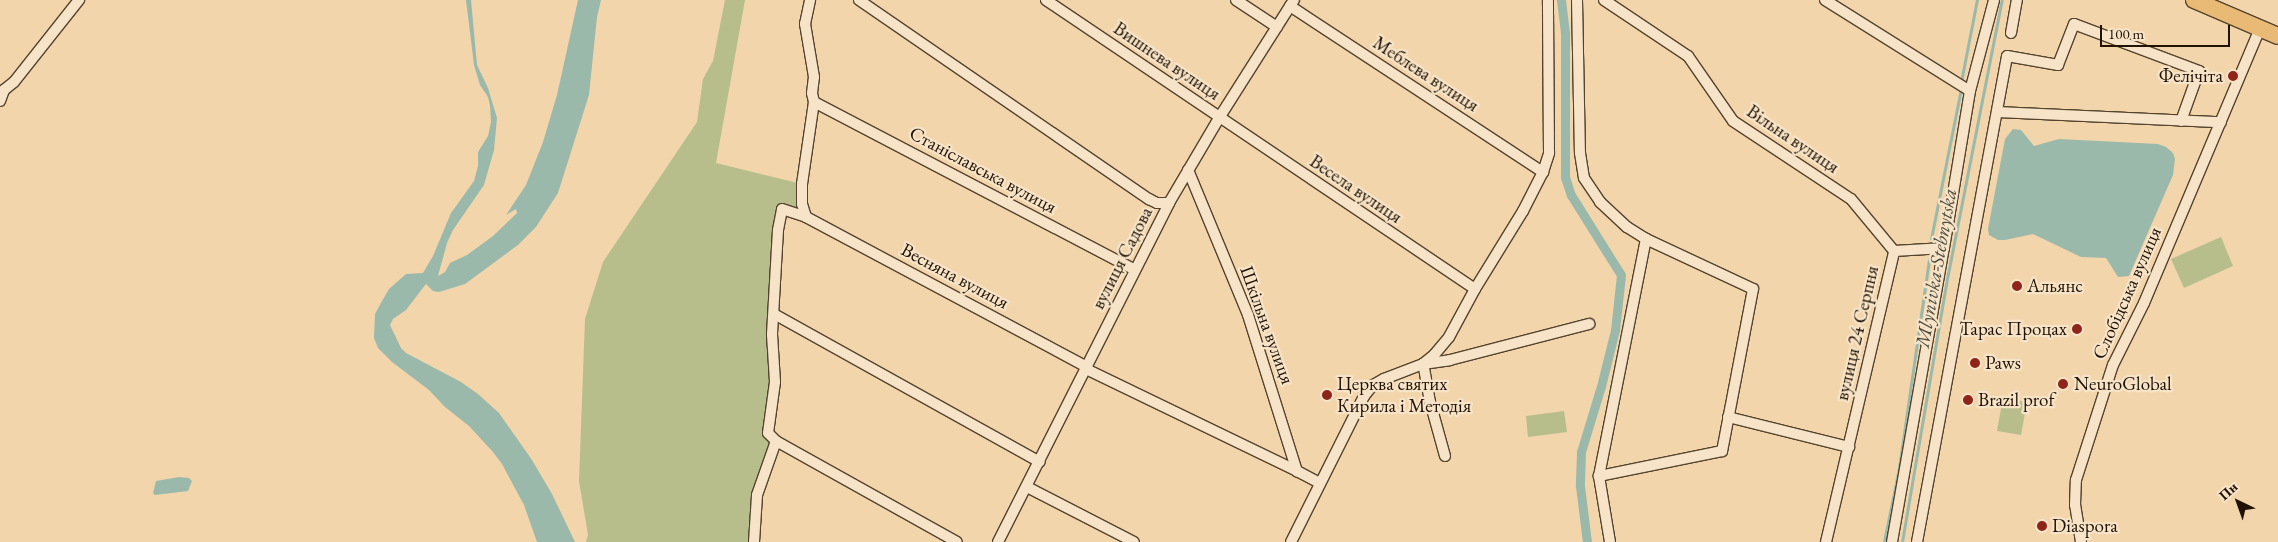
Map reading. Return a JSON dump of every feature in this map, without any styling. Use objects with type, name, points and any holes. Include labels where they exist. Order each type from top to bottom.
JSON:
[{"type":"main road","points":[[2194,0],[2278,36]]},
{"type":"street","points":[[0,101],[2,89],[14,82],[79,0]]},
{"type":"street","points":[[806,216],[802,204],[802,184],[814,102],[812,93],[814,77],[805,24],[810,0]]},
{"type":"street","points":[[859,0],[1149,199],[1157,203],[1169,203]]},
{"type":"street","name":"Вишнева вулиця","points":[[1046,0],[1219,118]]},
{"type":"street","points":[[1236,0],[1277,27]]},
{"type":"street","points":[[1423,364],[1434,356],[1450,337],[1475,289],[1524,211],[1550,153],[1548,0]]},
{"type":"street","points":[[1577,0],[1580,153],[1584,178],[1600,202],[1627,228],[1646,239],[1753,289],[1722,451],[1599,476]]},
{"type":"street","name":"Вільна вулиця","points":[[1604,0],[1688,56],[1733,120],[1851,200],[1894,251]]},
{"type":"street","points":[[1825,0],[1970,91]]},
{"type":"street","points":[[1892,542],[1970,91],[1994,0]]},
{"type":"street","points":[[2011,33],[2017,0]]},
{"type":"street","name":"вулиця Садова","points":[[998,542],[1169,203],[1219,118],[1292,3]]},
{"type":"street","name":"Меблева вулиця","points":[[1292,3],[1543,172]]},
{"type":"street","points":[[1917,542],[2007,56],[2058,65],[2074,24],[2199,71],[2181,120]]},
{"type":"street","name":"Слобідська вулиця","points":[[2081,542],[2075,505],[2076,480],[2113,365],[2144,303],[2260,28]]},
{"type":"street","name":"Станіславська вулиця","points":[[814,102],[1135,270]]},
{"type":"street","points":[[1997,112],[2221,122]]},
{"type":"street","name":"Весела вулиця","points":[[1219,118],[1475,289]]},
{"type":"street","name":"Шкільна вулиця","points":[[1188,170],[1248,315],[1297,471]]},
{"type":"street","name":"Весняна вулиця","points":[[774,314],[775,253],[782,210],[806,216],[1086,368],[1297,471]]},
{"type":"street","points":[[1610,542],[1599,476],[1646,239]]},
{"type":"street","name":"вулиця 24 Серпня","points":[[1826,542],[1894,251],[1944,248]]},
{"type":"street","points":[[957,542],[776,441],[768,433],[775,382],[773,361],[774,314],[1040,462]]},
{"type":"street","points":[[1291,542],[1356,410],[1368,390],[1384,378],[1423,364],[1450,360],[1589,324]]},
{"type":"street","points":[[1423,364],[1430,402],[1445,456]]},
{"type":"street","points":[[1728,417],[1849,447]]},
{"type":"street","points":[[754,542],[756,495],[776,441]]},
{"type":"street","points":[[1297,471],[1320,483]]},
{"type":"street","points":[[1026,487],[1134,542]]},
{"type":"green space","points":[[725,0],[745,0],[716,163],[802,184],[806,217],[782,210],[774,284],[768,433],[776,441],[757,495],[753,542],[586,542],[588,535],[579,481],[585,319],[603,262],[697,122],[703,79],[713,61]]},
{"type":"green space","points":[[2221,237],[2233,266],[2184,288],[2171,259]]},
{"type":"green space","points":[[2003,398],[2027,402],[2021,435],[1997,431]]},
{"type":"green space","points":[[1564,411],[1567,432],[1528,437],[1526,416]]},
{"type":"shaded area","points":[[466,0],[471,0],[477,65],[488,88],[497,118],[494,150],[484,185],[453,230],[447,243],[438,276],[445,272],[450,263],[467,255],[493,236],[517,213],[516,209],[506,215],[526,185],[543,142],[557,95],[578,0],[601,0],[597,17],[589,95],[558,193],[536,227],[518,245],[465,284],[439,292],[433,291],[426,284],[406,310],[393,319],[390,325],[401,348],[406,353],[461,382],[499,413],[532,460],[552,494],[575,542],[537,542],[524,505],[502,464],[493,452],[469,426],[445,407],[429,390],[392,362],[378,348],[374,338],[375,314],[382,301],[389,289],[406,274],[423,273],[433,256],[451,213],[474,181],[478,166],[478,152],[488,136],[491,122],[490,106],[488,97],[480,85],[474,65]]},
{"type":"shaded area","points":[[2013,129],[2021,130],[2034,146],[2059,139],[2158,144],[2166,147],[2173,153],[2175,159],[2173,175],[2129,276],[2118,277],[2106,258],[2081,257],[2033,234],[2005,240],[1998,240],[1989,235],[1988,229],[2005,139]]},
{"type":"shaded area","points":[[179,477],[189,478],[192,481],[188,491],[155,495],[153,493],[156,481]]},
{"type":"waterway","points":[[1561,0],[1565,33],[1565,177],[1571,195],[1621,275],[1615,330],[1601,386],[1581,452],[1580,486],[1587,542]]},
{"type":"waterway","points":[[1961,82],[1977,0]]},
{"type":"waterway","name":"Mlynivka-Stebnytska","points":[[1902,542],[1948,274],[2002,0]]},
{"type":"waterway","points":[[1931,239],[1961,89]]},
{"type":"waterway","points":[[1884,542],[1899,468],[1929,259]]},
{"type":"place","name":"Фелічіта","points":[[2233,76]]},
{"type":"place","name":"Альянс","points":[[2017,286]]},
{"type":"place","name":"Тарас Процах","points":[[2077,329]]},
{"type":"place","name":"Paws","points":[[1975,363]]},
{"type":"place","name":"NeuroGlobal","points":[[2063,384]]},
{"type":"place","name":"Церква святих Кирила і Методія","points":[[1327,395]]},
{"type":"place","name":"Brazil prof","points":[[1968,400]]},
{"type":"place","name":"Diaspora","points":[[2042,526]]}]
